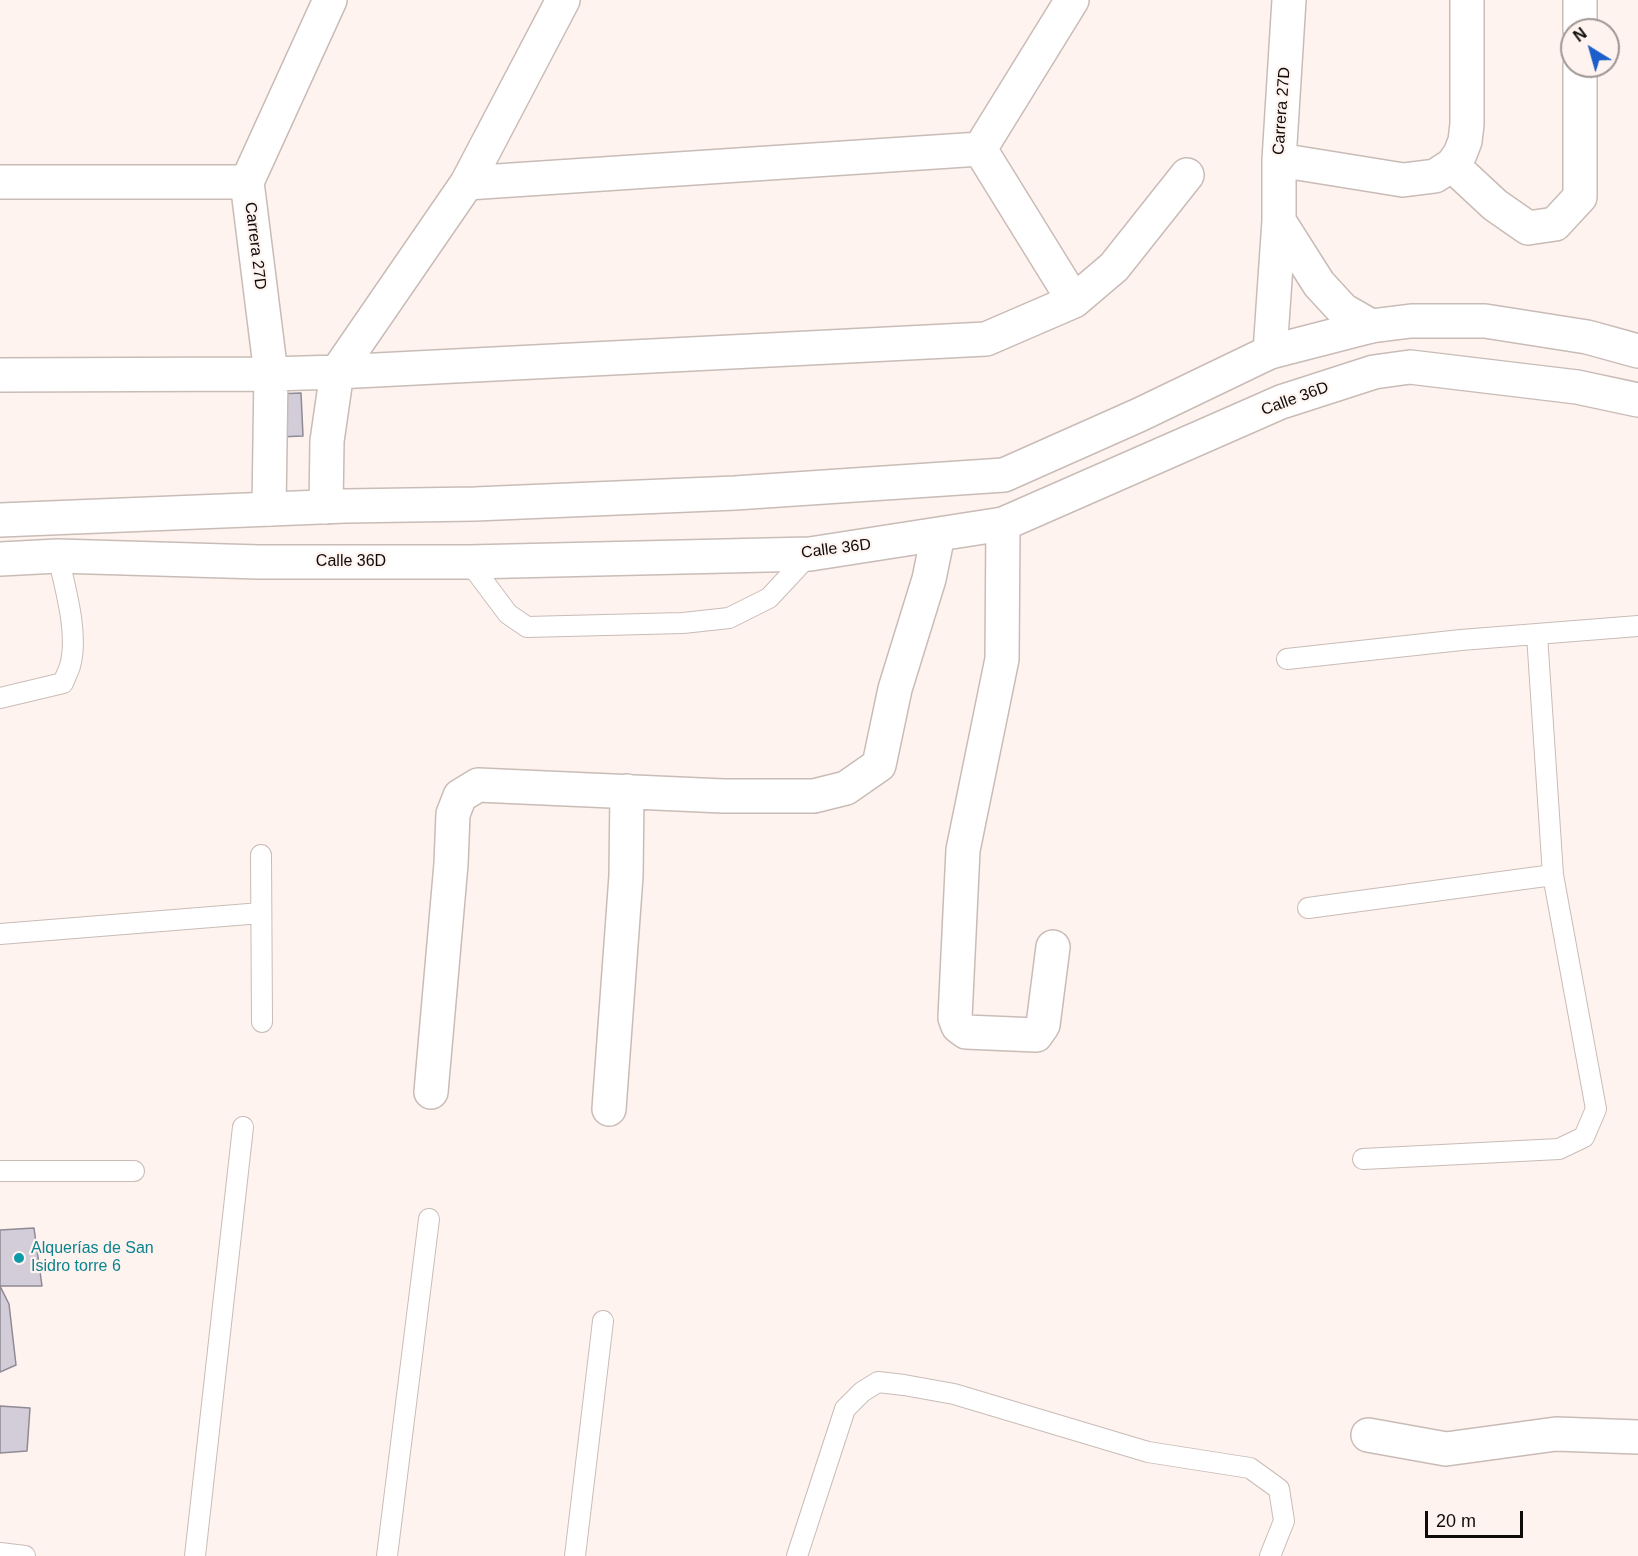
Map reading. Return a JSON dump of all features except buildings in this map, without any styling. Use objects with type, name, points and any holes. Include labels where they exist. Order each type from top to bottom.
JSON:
[{"type":"street","name":"Carrera 27D","points":[[269,509],[271,374],[247,182],[330,0]]},
{"type":"street","points":[[335,506],[342,440],[336,372],[467,183],[563,0]]},
{"type":"street","points":[[980,149],[1072,0]]},
{"type":"street","name":"Carrera 27D","points":[[1270,352],[1279,221],[1279,160],[1289,0]]},
{"type":"street","points":[[1279,160],[1402,180],[1435,176],[1452,165],[1465,141],[1467,124],[1467,0]]},
{"type":"street","points":[[1580,0],[1580,18]]},
{"type":"street","points":[[1452,165],[1494,205],[1528,228],[1555,224],[1580,197],[1580,78]]},
{"type":"street","points":[[467,183],[980,149]]},
{"type":"street","points":[[980,149],[1074,301]]},
{"type":"street","points":[[0,375],[336,372],[986,339],[1074,301],[1114,267],[1187,175]]},
{"type":"street","points":[[0,182],[247,182]]},
{"type":"street","points":[[1279,221],[1326,292],[1343,310],[1371,326]]},
{"type":"street","points":[[0,520],[735,493],[1004,475],[1139,415],[1270,352],[1371,326],[1411,321],[1485,321],[1587,337],[1638,351]]},
{"type":"street","name":"Calle 36D","points":[[0,559],[58,556],[259,562],[469,562],[810,554],[1003,524],[1281,402],[1374,372],[1410,367],[1577,387],[1638,400]]},
{"type":"street","points":[[1003,524],[1002,659],[963,850],[954,1018],[958,1026],[966,1032],[1036,1035],[1043,1025],[1053,947]]},
{"type":"street","points":[[431,1092],[451,864],[453,814],[460,796],[478,785],[723,796],[813,796],[846,788],[879,765],[895,689],[929,579],[938,535]]},
{"type":"street","points":[[609,1109],[626,876],[627,791]]},
{"type":"street","points":[[1368,1435],[1446,1449],[1556,1434],[1638,1437]]},
{"type":"lane","points":[[469,562],[508,614],[527,627],[683,623],[729,618],[769,598],[810,554]]},
{"type":"lane","points":[[0,698],[63,683],[70,667],[73,650],[70,610],[58,556]]},
{"type":"lane","points":[[1287,659],[1461,640],[1638,626]]},
{"type":"lane","points":[[1363,1159],[1559,1149],[1584,1137],[1596,1109],[1553,875],[1537,635]]},
{"type":"lane","points":[[261,855],[262,1022]]},
{"type":"lane","points":[[1308,908],[1553,875]]},
{"type":"lane","points":[[0,934],[261,913]]},
{"type":"lane","points":[[195,1556],[243,1127]]},
{"type":"lane","points":[[0,1171],[134,1171]]},
{"type":"lane","points":[[387,1556],[429,1218]]},
{"type":"lane","points":[[575,1556],[603,1321]]},
{"type":"lane","points":[[797,1556],[845,1409],[862,1392],[878,1382],[954,1394],[1148,1452],[1250,1468],[1279,1490],[1284,1521],[1270,1556]]},
{"type":"lane","points":[[0,1553],[25,1556]]},
{"type":"place","name":"Alquerías de San Isidro torre 6","points":[[19,1258]]}]
